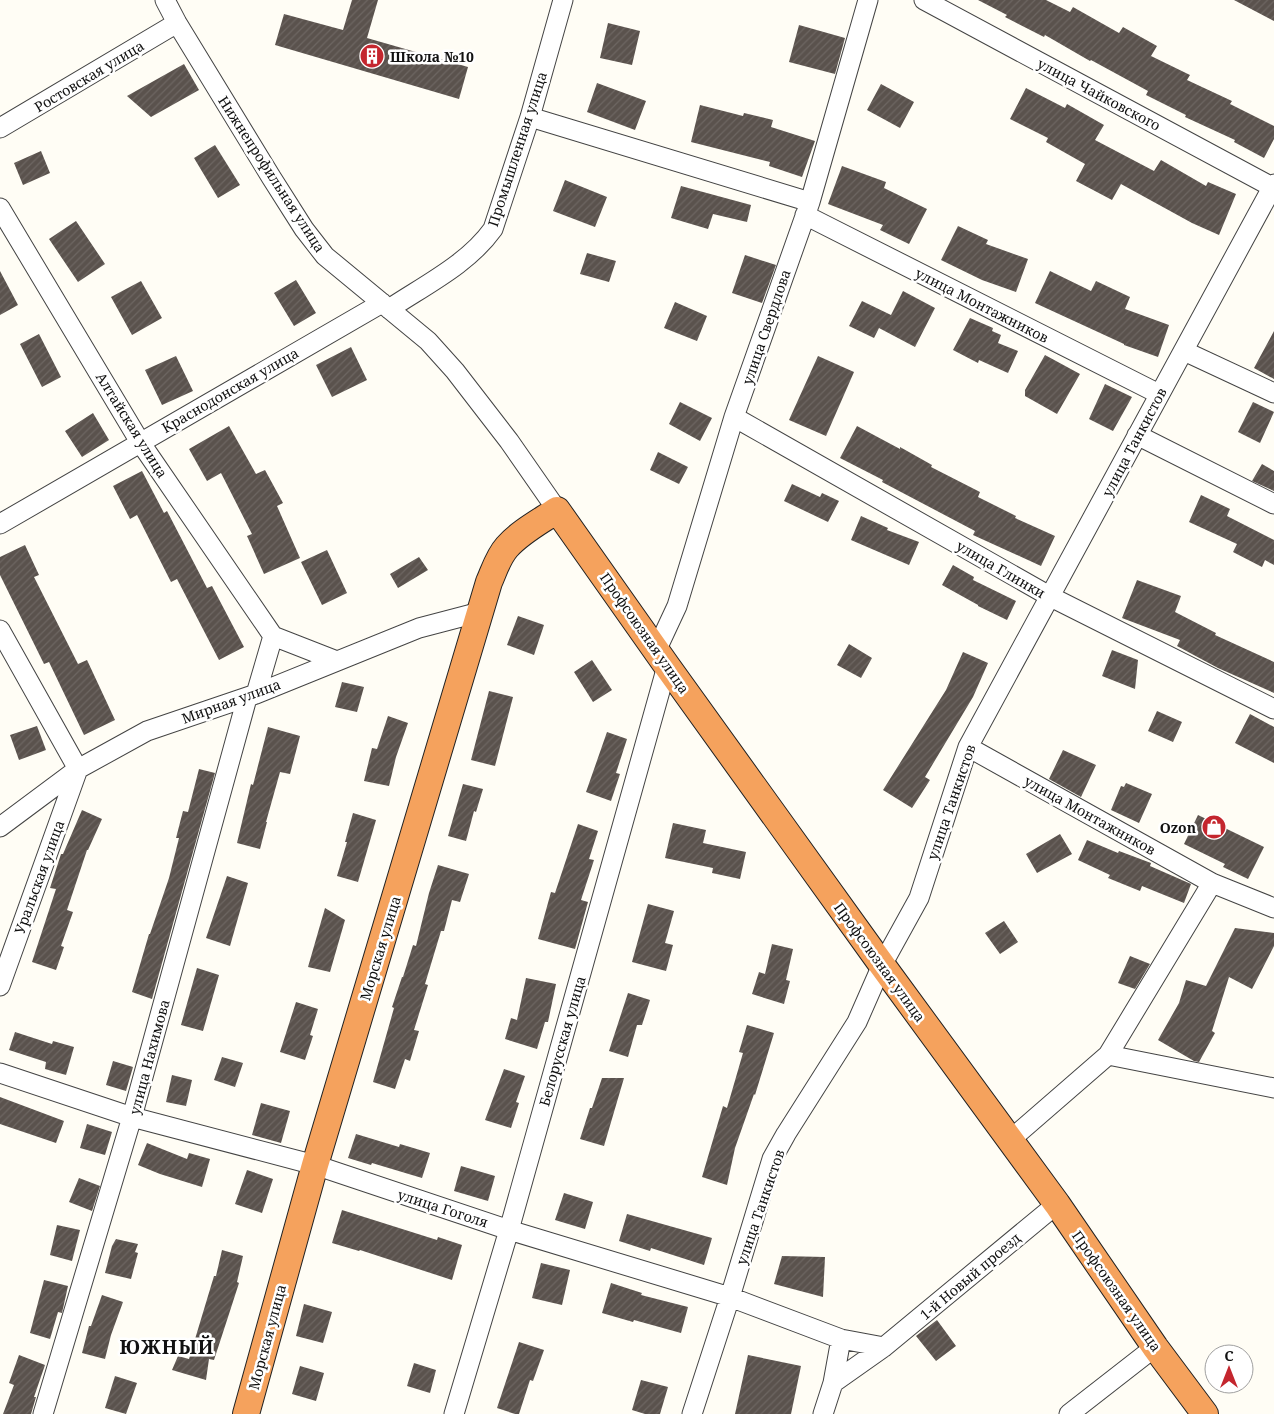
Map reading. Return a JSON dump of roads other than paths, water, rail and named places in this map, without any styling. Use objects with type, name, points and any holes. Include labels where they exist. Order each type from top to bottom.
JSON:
[{"type":"highway","name":"Морская улица","points":[[246,1414],[315,1165],[489,582],[506,548],[517,537],[557,510]]},
{"type":"highway","name":"Профсоюзная улица","points":[[557,510],[882,966],[1057,1204],[1155,1347],[1205,1414]]},
{"type":"street","name":"Промышленная улица","points":[[386,306],[470,256],[493,229],[530,117],[563,0]]},
{"type":"street","name":"улица Свердлова","points":[[662,659],[734,417],[807,209],[868,0]]},
{"type":"street","name":"улица Чайковского","points":[[924,0],[1273,187]]},
{"type":"street","name":"Нижнепрофильная улица","points":[[166,1],[177,23],[271,177],[304,228],[325,256],[428,341],[455,371],[509,441],[557,510]]},
{"type":"street","name":"Ростовская улица","points":[[0,128],[177,23]]},
{"type":"street","name":"улица Монтажников","points":[[530,117],[807,209],[1159,394]]},
{"type":"street","name":"улица Танкистов","points":[[692,1414],[772,1160],[786,1134],[857,1022],[882,966],[919,898],[968,747],[1051,597],[1136,435],[1273,187]]},
{"type":"street","name":"Алтайская улица","points":[[0,208],[140,442],[273,636]]},
{"type":"street","name":"Краснодонская улица","points":[[0,524],[140,442],[386,306]]},
{"type":"street","points":[[1184,351],[1274,393]]},
{"type":"street","name":"улица Глинки","points":[[734,417],[1051,597],[1274,708]]},
{"type":"street","points":[[1136,435],[1274,504]]},
{"type":"street","name":"Мирная улица","points":[[0,827],[78,769],[147,730],[252,696],[419,628],[480,612]]},
{"type":"street","points":[[0,630],[78,769]]},
{"type":"street","points":[[273,636],[337,661]]},
{"type":"street","name":"улица Нахимова","points":[[43,1414],[132,1117],[252,696],[273,636]]},
{"type":"street","name":"Белорусская улица","points":[[454,1414],[509,1230],[662,659]]},
{"type":"street","name":"улица Монтажников","points":[[968,747],[1212,883],[1274,908]]},
{"type":"street","name":"Уральская улица","points":[[0,986],[78,769]]},
{"type":"street","points":[[1009,1141],[1108,1055],[1212,883]]},
{"type":"street","points":[[1108,1055],[1274,1088]]},
{"type":"street","name":"улица Гоголя","points":[[0,1073],[132,1117],[315,1165],[509,1230],[730,1297],[841,1339],[884,1348]]},
{"type":"street","name":"1-й Новый проезд","points":[[833,1383],[884,1348],[1057,1204]]},
{"type":"street","points":[[823,1414],[833,1383],[841,1339]]},
{"type":"street","points":[[1069,1414],[1155,1347]]},
{"type":"place","name":"Школа №10","points":[[372,56]]},
{"type":"place","name":"Ozon","points":[[1214,827]]},
{"type":"district","name":"ЮЖНЫЙ","points":[[167,1347]]}]
